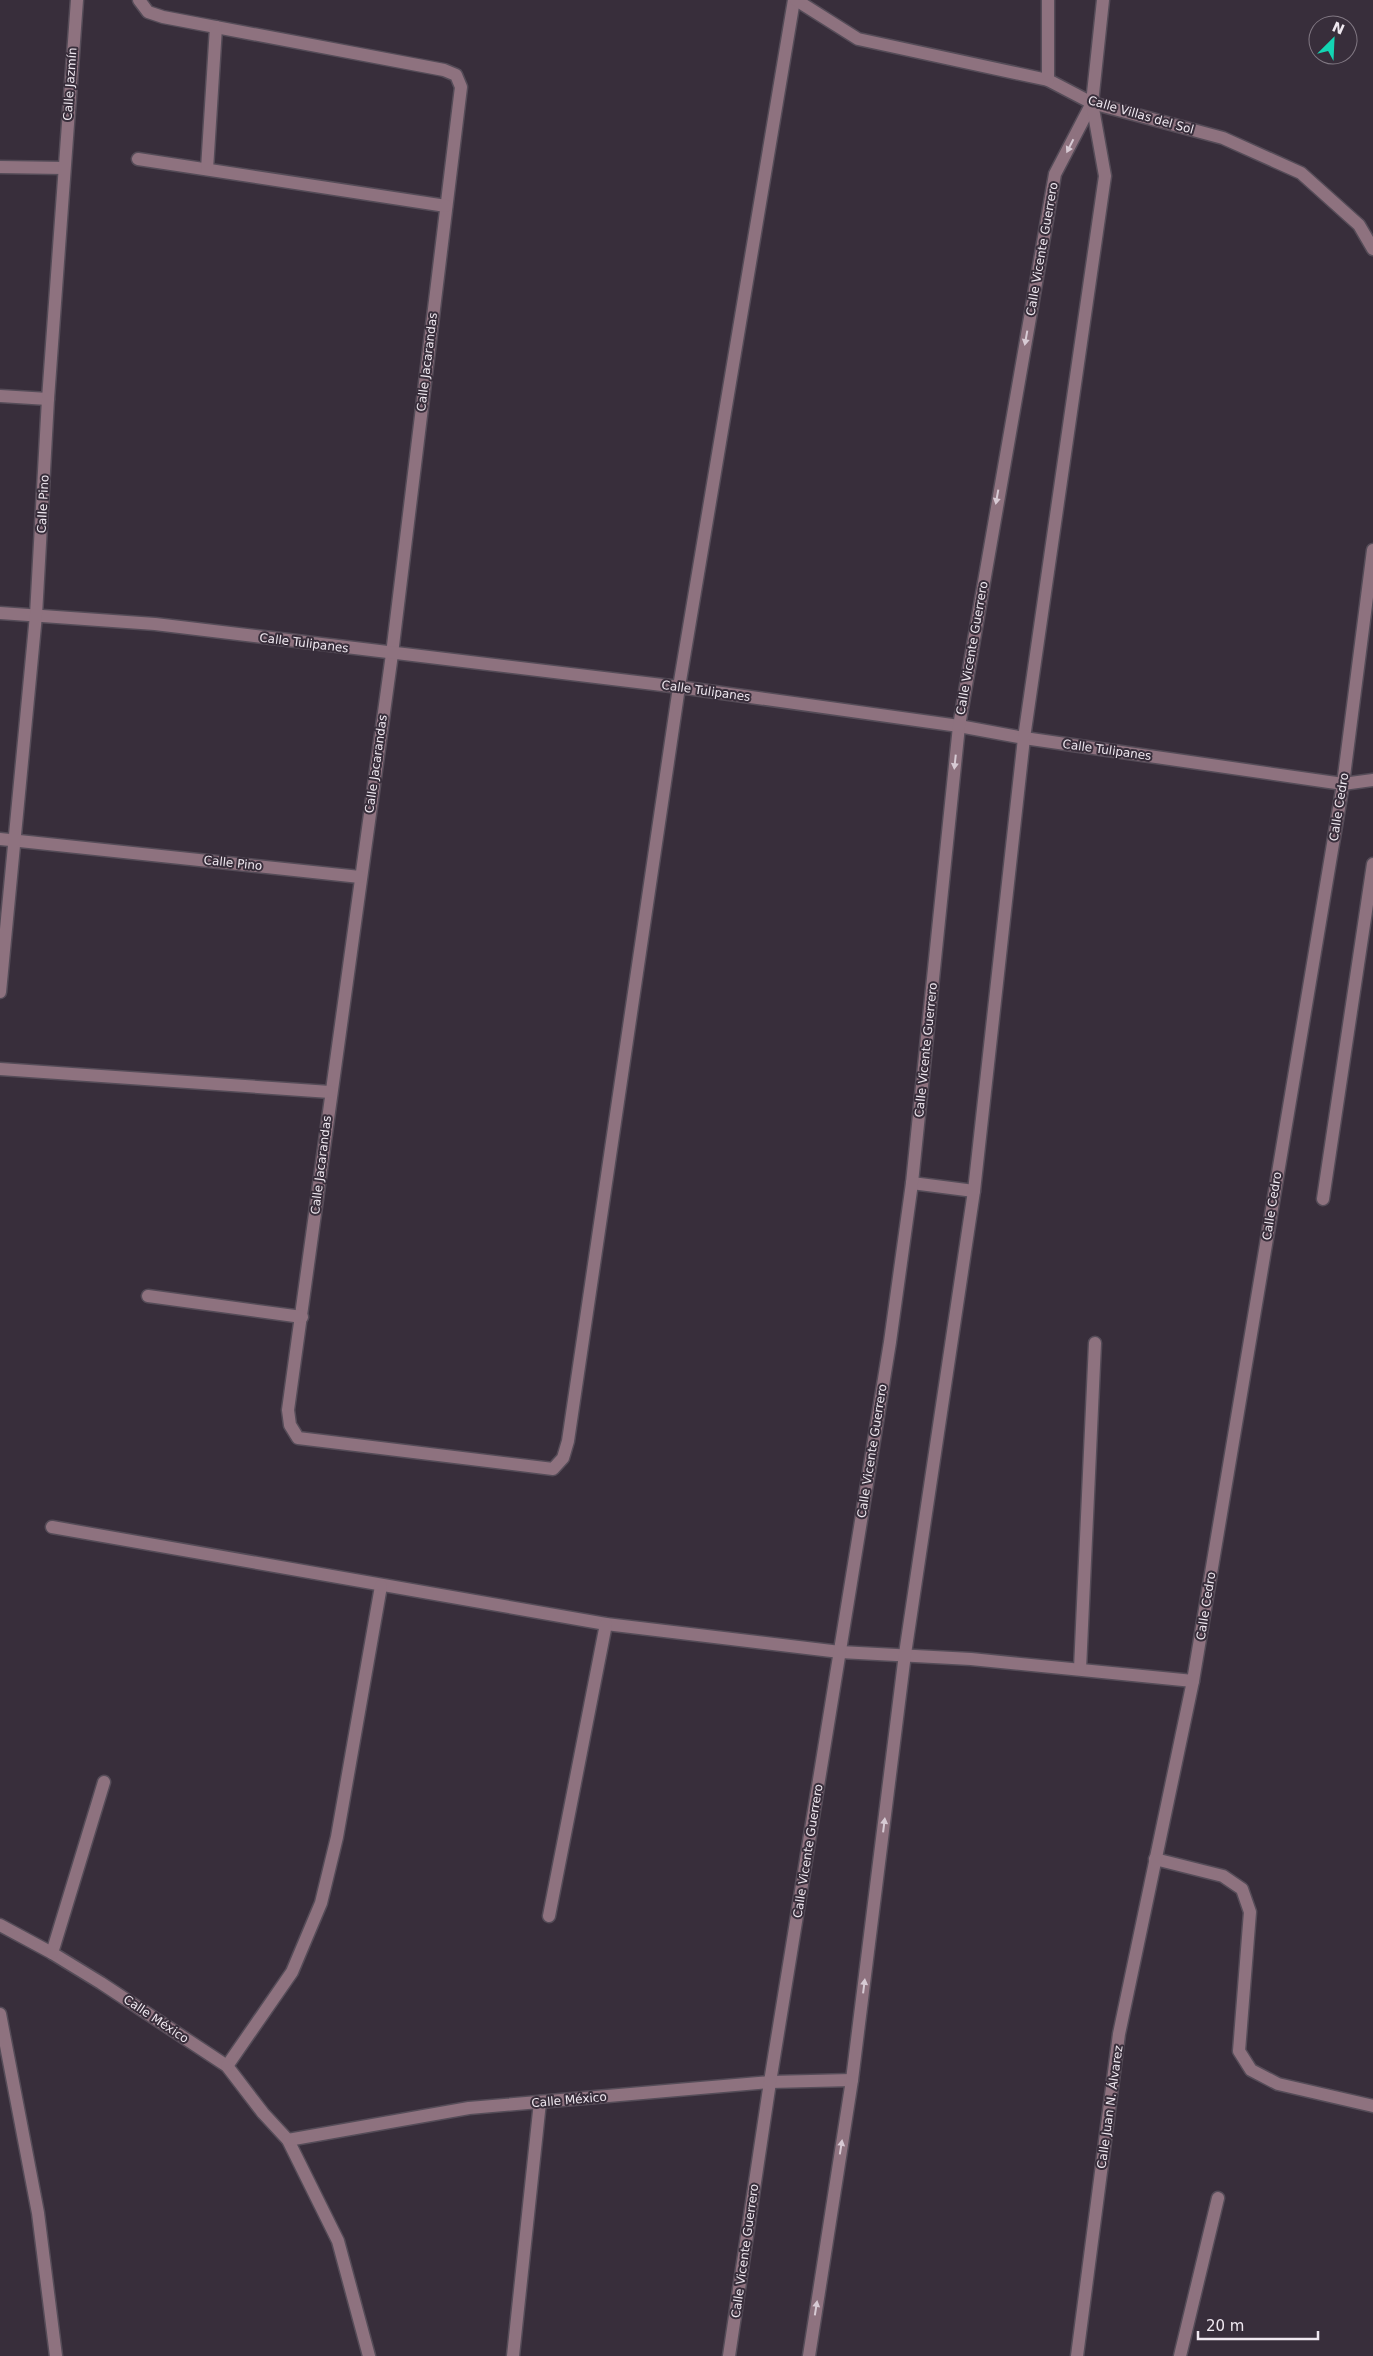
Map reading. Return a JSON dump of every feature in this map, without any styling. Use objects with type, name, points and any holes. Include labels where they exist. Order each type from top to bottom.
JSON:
[{"type":"street","name":"Calle Jazmín","points":[[64,168],[77,0]]},
{"type":"street","points":[[139,0],[148,12],[162,17],[216,27],[207,169]]},
{"type":"street","points":[[679,687],[795,0]]},
{"type":"street","name":"Calle Villas del Sol","points":[[795,0],[858,39],[1048,80],[1092,103],[1223,138],[1301,173],[1359,224],[1373,249]]},
{"type":"street","points":[[1048,0],[1048,80]]},
{"type":"street","points":[[809,2356],[852,2080],[905,1654],[974,1191],[1024,738],[1105,176],[1092,103],[1103,0]]},
{"type":"street","name":"Calle Jacarandas","points":[[216,27],[444,70],[456,75],[461,87],[392,654],[330,1092],[302,1317],[288,1410],[290,1425],[298,1438],[553,1469],[564,1458],[679,687]]},
{"type":"street","name":"Calle Vicente Guerrero","points":[[729,2356],[770,2082],[890,1342],[912,1183],[958,726],[1056,174],[1092,103]]},
{"type":"street","points":[[138,159],[446,206]]},
{"type":"street","points":[[0,167],[64,168]]},
{"type":"street","name":"Calle Pino","points":[[16,839],[36,614],[64,168]]},
{"type":"street","points":[[0,396],[48,399]]},
{"type":"street","name":"Calle Cedro","points":[[1155,1860],[1193,1681],[1343,784],[1373,550]]},
{"type":"street","name":"Calle Tulipanes","points":[[0,613],[36,614],[154,624],[679,687],[958,726],[1024,738],[1343,784],[1373,780]]},
{"type":"street","name":"Calle Pino","points":[[0,839],[16,839],[360,877]]},
{"type":"street","points":[[0,992],[16,839]]},
{"type":"street","points":[[1324,1199],[1373,864]]},
{"type":"street","points":[[0,1070],[330,1092]]},
{"type":"street","points":[[912,1183],[974,1191]]},
{"type":"street","points":[[148,1296],[302,1317]]},
{"type":"street","points":[[1080,1669],[1095,1343]]},
{"type":"street","points":[[52,1527],[606,1624],[840,1652],[905,1654],[1193,1681]]},
{"type":"street","points":[[227,2066],[292,1972],[321,1903],[337,1837],[382,1586]]},
{"type":"street","points":[[549,1916],[606,1624]]},
{"type":"street","points":[[52,1953],[104,1782]]},
{"type":"street","points":[[1155,1860],[1223,1876],[1242,1889],[1250,1912],[1239,2051],[1251,2070],[1278,2084],[1373,2106]]},
{"type":"street","name":"Calle Juan N. Álvarez","points":[[1077,2356],[1119,2034],[1155,1860]]},
{"type":"street","name":"Calle México","points":[[0,1925],[101,1982],[227,2066],[263,2113],[288,2140],[338,2241],[369,2356]]},
{"type":"street","points":[[0,2014],[38,2213],[56,2356]]},
{"type":"street","name":"Calle México","points":[[288,2140],[469,2108],[770,2082],[852,2080]]},
{"type":"street","points":[[513,2356],[540,2102]]},
{"type":"street","points":[[1180,2356],[1218,2198]]}]
